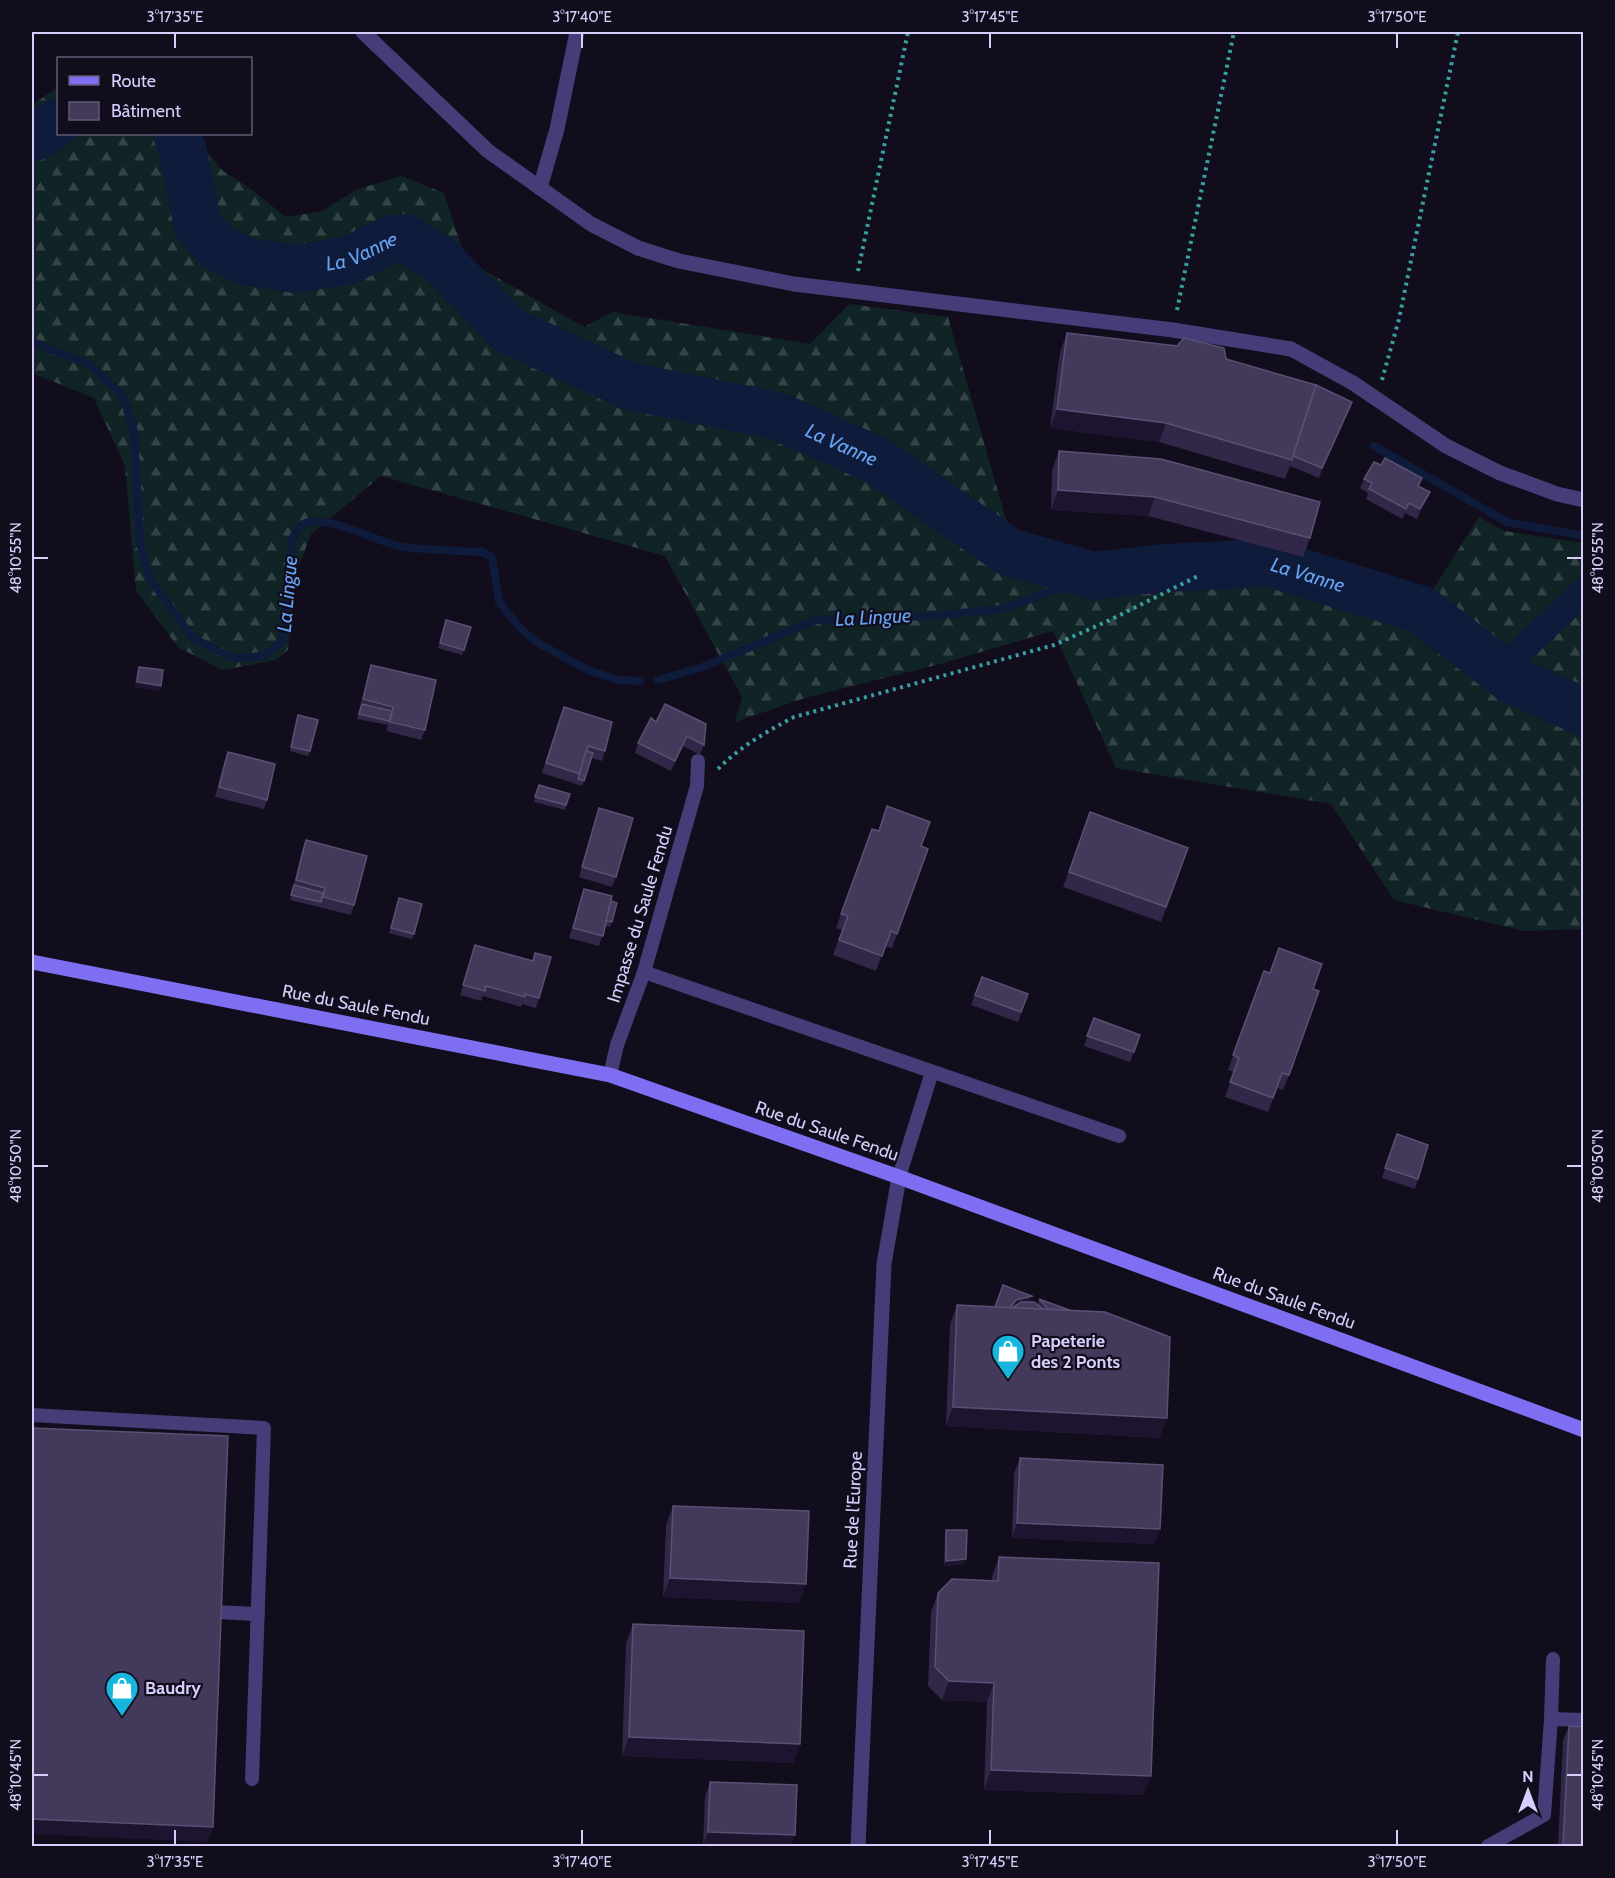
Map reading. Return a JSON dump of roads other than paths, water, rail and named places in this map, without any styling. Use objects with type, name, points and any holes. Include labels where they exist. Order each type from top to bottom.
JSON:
[{"type":"street","points":[[363,32],[488,151],[591,224],[638,248],[679,261],[794,284],[1173,330],[1291,349],[1372,396],[1446,446],[1500,473],[1557,494],[1584,500]]},
{"type":"street","points":[[540,188],[557,129],[577,32]]},
{"type":"street","name":"Rue du Saule Fendu","points":[[32,962],[610,1076],[899,1177],[1584,1430]]},
{"type":"street","name":"Rue de l'Europe","points":[[858,1846],[884,1264],[899,1177]]},
{"type":"lane","name":"Impasse du Saule Fendu","points":[[610,1076],[617,1045],[644,972],[697,786],[698,761]]},
{"type":"lane","points":[[644,972],[1119,1136]]},
{"type":"lane","points":[[899,1177],[932,1071]]},
{"type":"lane","points":[[32,1415],[264,1428],[252,1779]]},
{"type":"lane","points":[[216,1612],[258,1614]]},
{"type":"lane","points":[[1488,1846],[1544,1815],[1553,1659]]},
{"type":"lane","points":[[1551,1719],[1584,1720]]},
{"type":"waterway","name":"La Vanne","points":[[32,137],[39,136],[57,123]]},
{"type":"waterway","name":"La Vanne","points":[[177,135],[198,226],[218,247],[244,261],[295,269],[349,260],[392,239],[405,238],[438,258],[510,331],[629,386],[777,416],[876,460],[1009,552],[1094,576],[1163,568],[1270,563],[1422,610],[1512,680],[1584,712]]},
{"type":"waterway","name":"La Lingue","points":[[32,342],[90,365],[123,396],[134,432],[140,544],[150,579],[193,638],[232,658],[264,656],[283,641],[292,540],[301,526],[316,521],[341,526],[404,547],[483,552],[492,557],[499,602],[522,630],[538,643],[590,671],[618,680],[640,681]]},
{"type":"waterway","points":[[1374,446],[1507,522],[1579,535]]},
{"type":"waterway","name":"La Lingue","points":[[658,680],[700,668],[816,620],[929,616],[1002,609],[1094,576]]},
{"type":"waterway","points":[[1500,670],[1584,591]]},
{"type":"place","name":"Papeterie des 2 Ponts","points":[[1008,1380]]},
{"type":"place","name":"Baudry","points":[[122,1717]]}]
